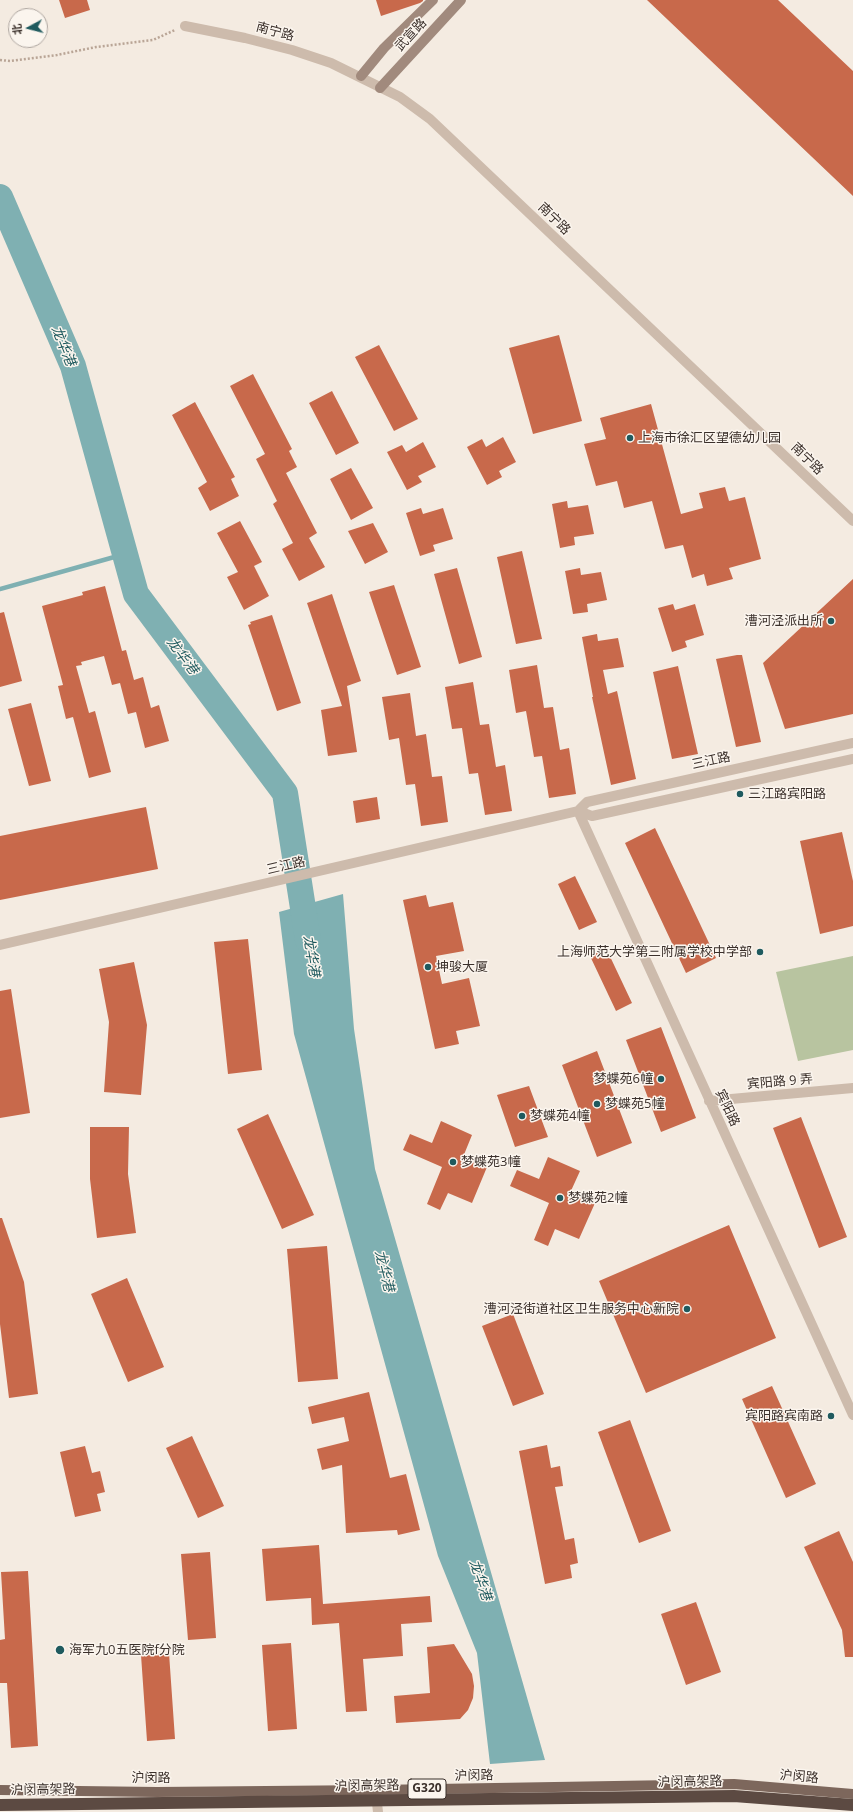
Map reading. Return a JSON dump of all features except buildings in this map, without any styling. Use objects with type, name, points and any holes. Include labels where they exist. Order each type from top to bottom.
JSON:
[{"type":"highway","name":"沪闵高架路","points":[[0,1805],[734,1796],[853,1805]]},
{"type":"main road","name":"沪闵路","points":[[0,1790],[157,1792],[734,1784],[853,1794]]},
{"type":"street","points":[[361,76],[384,48],[433,0]]},
{"type":"street","name":"武宣路","points":[[380,88],[461,0]]},
{"type":"street","name":"南宁路","points":[[185,26],[245,38],[292,50],[331,63],[361,76],[380,88],[400,97],[430,119],[853,521]]},
{"type":"street","name":"三江路","points":[[0,945],[578,811],[587,802],[853,743]]},
{"type":"street","name":"三江路","points":[[578,811],[592,816],[853,759]]},
{"type":"street","name":"宾阳路","points":[[578,811],[853,1415]]},
{"type":"street","name":"宾阳路 9 弄","points":[[709,1101],[853,1088]]},
{"type":"street","points":[[375,1790],[378,1812]]},
{"type":"path","points":[[0,60],[10,61],[57,55],[96,47],[153,40],[185,26]]},
{"type":"green space","points":[[853,956],[853,1050],[798,1061],[776,972]]},
{"type":"water","points":[[343,894],[354,1029],[375,1169],[545,1760],[490,1764],[477,1653],[438,1556],[294,1034],[279,912]]},
{"type":"waterway","name":"龙华港","points":[[0,197],[73,366],[136,594],[285,793],[308,940]]},
{"type":"waterway","points":[[0,589],[125,554]]},
{"type":"place","name":"上海市徐汇区望德幼儿园","points":[[630,438]]},
{"type":"place","name":"漕河泾派出所","points":[[831,621]]},
{"type":"place","name":"三江路宾阳路","points":[[740,794]]},
{"type":"place","name":"上海师范大学第三附属学校中学部","points":[[760,952]]},
{"type":"place","name":"坤骏大厦","points":[[428,967]]},
{"type":"place","name":"梦蝶苑6幢","points":[[661,1079]]},
{"type":"place","name":"梦蝶苑5幢","points":[[597,1104]]},
{"type":"place","name":"梦蝶苑4幢","points":[[522,1116]]},
{"type":"place","name":"梦蝶苑3幢","points":[[453,1162]]},
{"type":"place","name":"梦蝶苑2幢","points":[[560,1198]]},
{"type":"place","name":"漕河泾街道社区卫生服务中心新院","points":[[687,1309]]},
{"type":"place","name":"宾阳路宾南路","points":[[831,1416]]},
{"type":"place","name":"海军九0五医院f分院","points":[[60,1650]]}]
